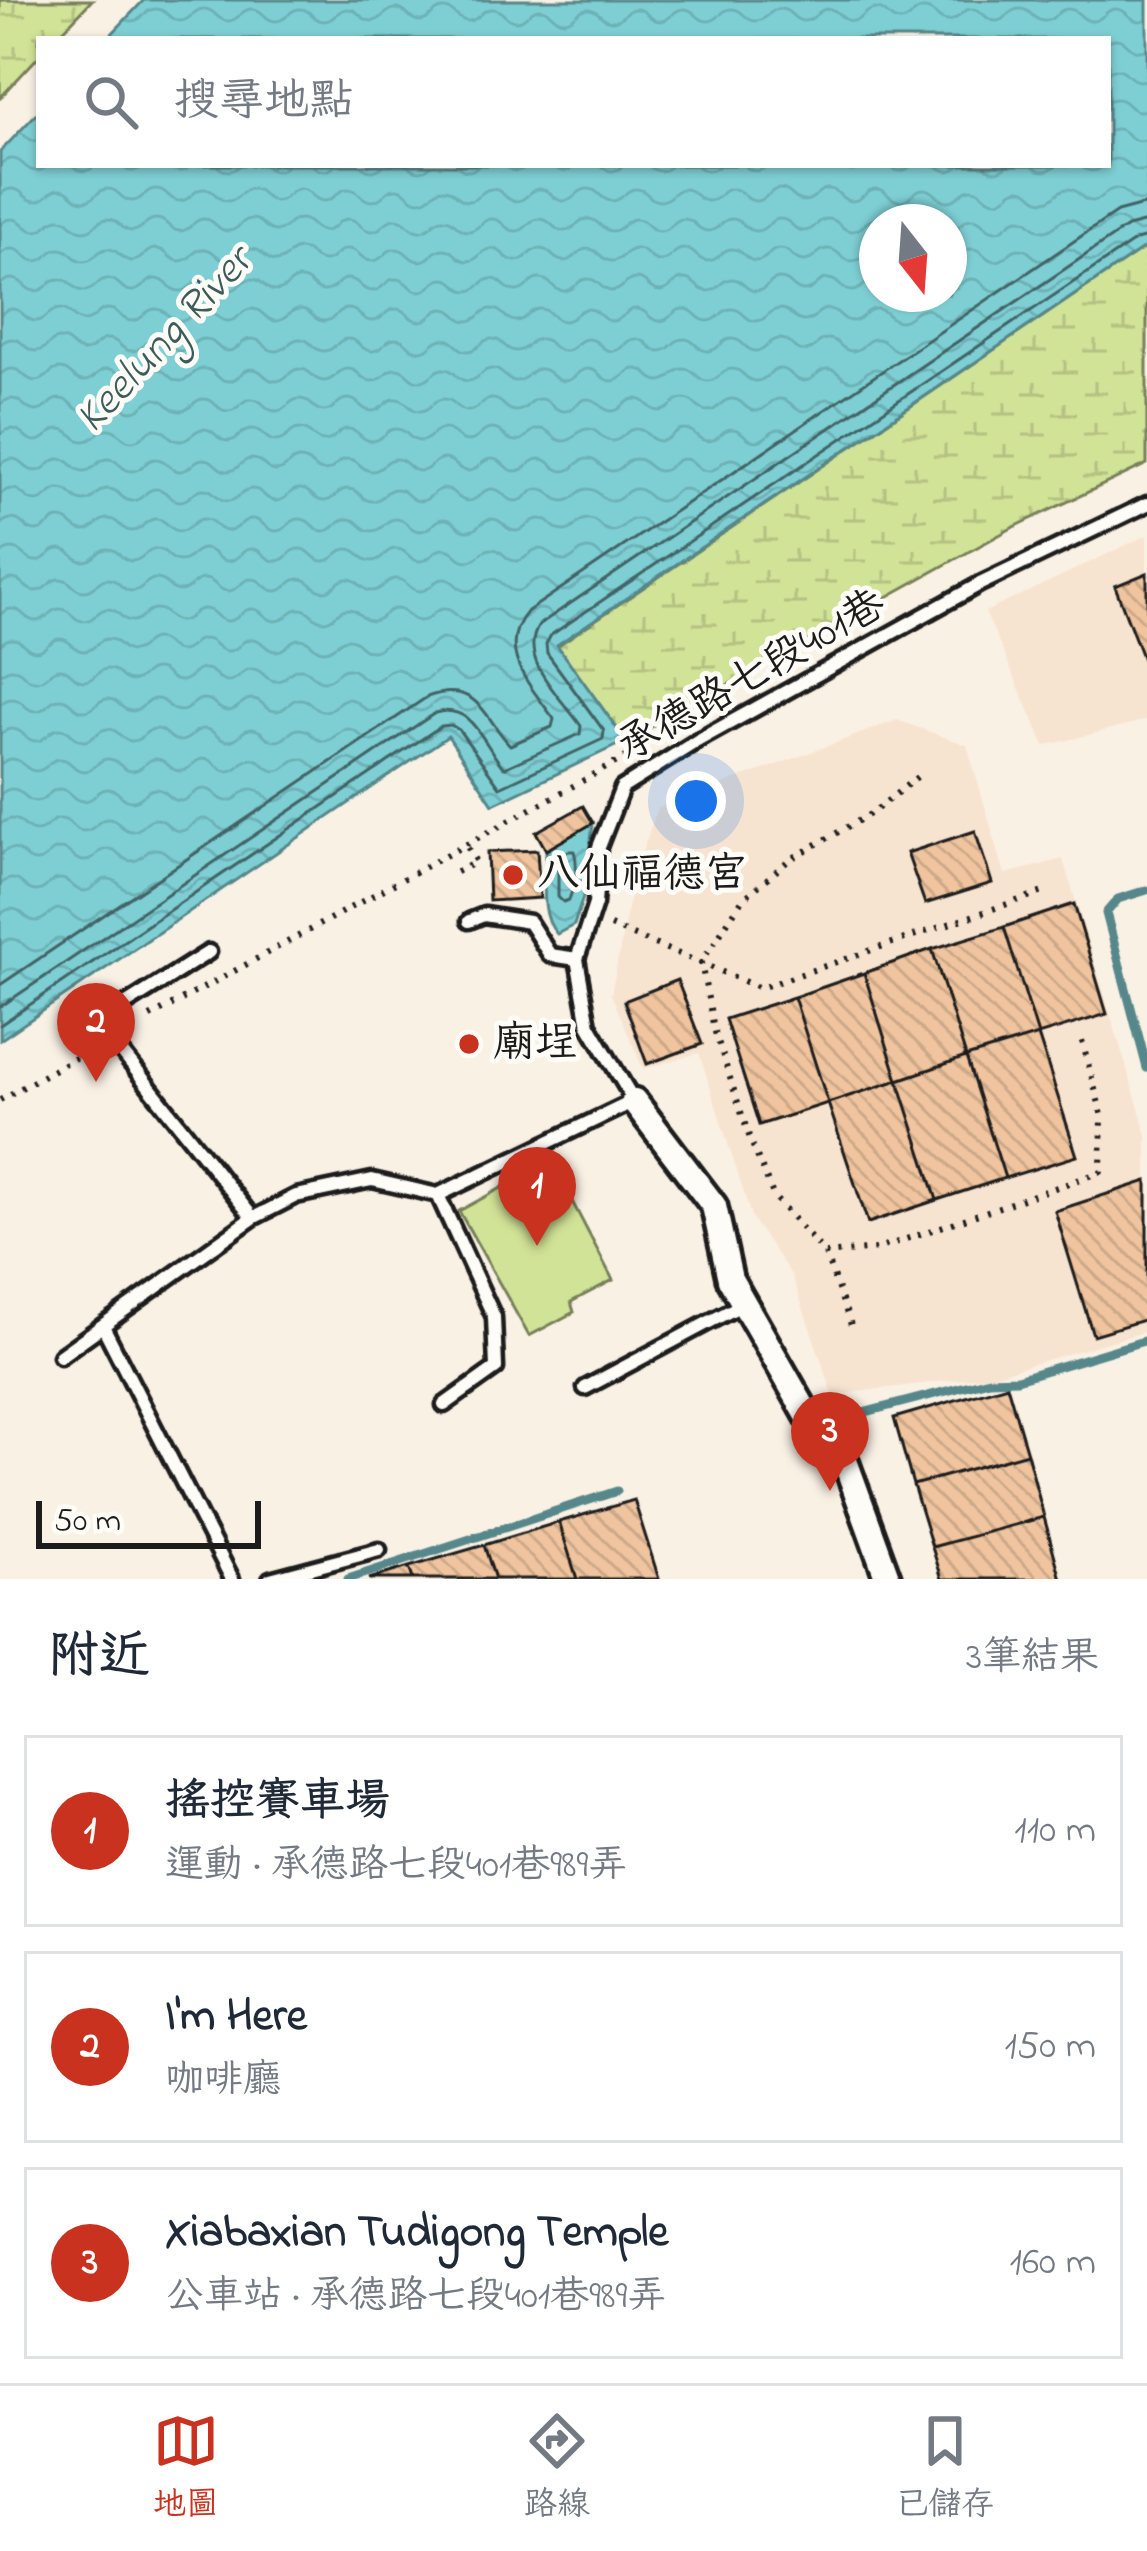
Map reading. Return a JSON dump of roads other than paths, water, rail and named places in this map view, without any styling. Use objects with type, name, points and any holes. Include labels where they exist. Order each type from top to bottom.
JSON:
[{"type":"street","points":[[634,1101],[714,1206],[730,1279],[811,1421],[836,1436],[888,1579]]},
{"type":"lane","name":"承德路七段401巷","points":[[634,1101],[589,1025],[577,959],[590,917],[599,847],[622,788],[697,741],[980,584],[1147,504]]},
{"type":"lane","points":[[469,921],[484,915],[529,922],[550,955],[577,959]]},
{"type":"lane","points":[[209,952],[98,1022],[253,1218]]},
{"type":"lane","points":[[60,1355],[253,1218],[296,1196],[372,1180],[438,1195],[634,1101]]},
{"type":"lane","points":[[438,1195],[494,1317],[496,1368],[444,1405]]},
{"type":"lane","points":[[585,1388],[744,1304]]},
{"type":"lane","points":[[104,1326],[232,1579]]},
{"type":"lane","points":[[270,1579],[379,1550]]},
{"type":"water","name":"Keelung River","points":[[144,0],[1147,0],[1147,246],[557,645],[626,741],[493,804],[448,736],[0,1040],[0,152],[36,114],[36,168],[1111,168],[1111,36],[110,36]]},
{"type":"water","points":[[593,823],[585,891],[574,925],[557,934],[545,905],[546,850]]},
{"type":"waterway","points":[[1147,890],[1118,899],[1106,913],[1147,1068]]},
{"type":"waterway","points":[[847,1417],[989,1380],[1017,1379],[1147,1340]]},
{"type":"waterway","points":[[348,1579],[617,1491]]},
{"type":"place","name":"八仙福德宮","points":[[513,875]]},
{"type":"place","name":"廟埕","points":[[469,1044]]},
{"type":"place","name":"I'm Here","points":[[96,1082]]},
{"type":"place","name":"搖控賽車場","points":[[537,1246]]},
{"type":"place","name":"Xiabaxian Tudigong Temple","points":[[830,1491]]}]
